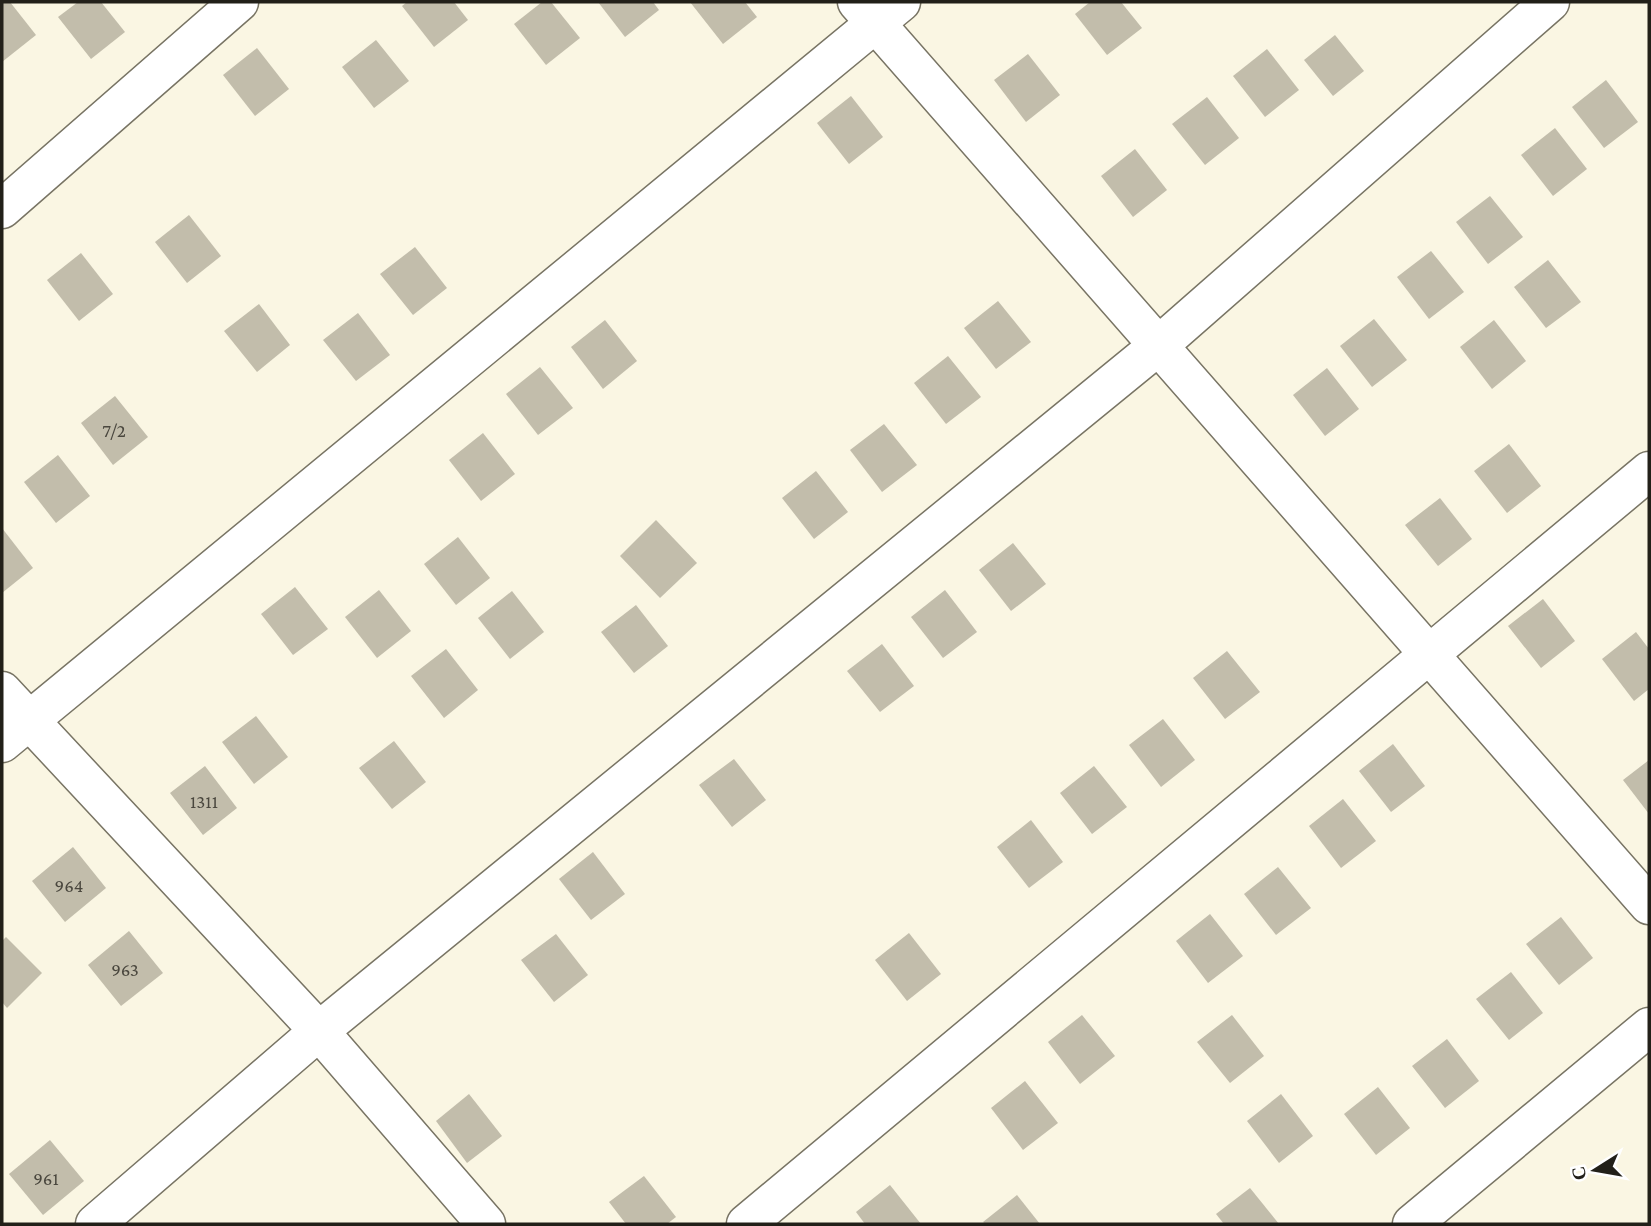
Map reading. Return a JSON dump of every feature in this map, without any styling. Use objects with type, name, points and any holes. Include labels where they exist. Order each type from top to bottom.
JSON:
[{"type":"street","points":[[2,209],[239,2]]},
{"type":"street","points":[[95,1224],[318,1031],[1158,345],[1550,2]]},
{"type":"street","points":[[15,732],[878,9],[1158,345],[1649,905]]},
{"type":"street","points":[[746,1224],[1649,471]]},
{"type":"street","points":[[2,691],[15,732],[318,1031],[486,1224]]},
{"type":"street","points":[[1412,1224],[1649,1027]]},
{"type":"building","points":[[2,2],[10,2],[36,35],[2,62]]},
{"type":"building","points":[[78,2],[101,2],[125,32],[91,59],[58,17]]},
{"type":"building","points":[[407,2],[454,2],[468,20],[434,47],[402,6]]},
{"type":"building","points":[[542,2],[551,2],[580,38],[546,65],[514,24]]},
{"type":"building","points":[[598,2],[653,2],[659,10],[625,37]]},
{"type":"building","points":[[690,2],[745,2],[757,17],[723,44]]},
{"type":"building","points":[[1090,2],[1121,2],[1142,28],[1107,55],[1075,14]]},
{"type":"building","points":[[1335,35],[1364,71],[1333,96],[1304,60]]},
{"type":"building","points":[[376,40],[409,81],[374,108],[342,67]]},
{"type":"building","points":[[257,48],[289,89],[255,116],[223,75]]},
{"type":"building","points":[[1267,49],[1299,90],[1265,117],[1233,76]]},
{"type":"building","points":[[1028,54],[1060,95],[1026,122],[994,80]]},
{"type":"building","points":[[1606,80],[1638,122],[1604,148],[1572,107]]},
{"type":"building","points":[[851,96],[883,137],[849,164],[817,123]]},
{"type":"building","points":[[1207,97],[1239,138],[1205,165],[1172,124]]},
{"type":"building","points":[[1555,128],[1587,169],[1553,196],[1521,155]]},
{"type":"building","points":[[1135,149],[1167,190],[1133,217],[1101,176]]},
{"type":"building","points":[[1490,196],[1523,237],[1488,264],[1456,222]]},
{"type":"building","points":[[189,215],[221,256],[187,283],[155,242]]},
{"type":"building","points":[[415,247],[447,288],[413,315],[380,274]]},
{"type":"building","points":[[1431,251],[1464,292],[1429,319],[1397,277]]},
{"type":"building","points":[[81,253],[113,294],[79,321],[47,280]]},
{"type":"building","points":[[1548,260],[1581,302],[1546,328],[1514,287]]},
{"type":"building","points":[[998,301],[1031,342],[996,369],[964,328]]},
{"type":"building","points":[[259,304],[290,345],[257,372],[224,331]]},
{"type":"building","points":[[358,313],[390,355],[356,381],[323,340]]},
{"type":"building","points":[[1374,319],[1407,360],[1372,387],[1340,346]]},
{"type":"building","points":[[605,320],[637,361],[603,389],[571,347]]},
{"type":"building","points":[[1494,320],[1526,361],[1492,389],[1460,347]]},
{"type":"building","points":[[948,356],[981,397],[946,424],[914,383]]},
{"type":"building","points":[[540,367],[573,408],[538,435],[506,394]]},
{"type":"building","points":[[1327,368],[1359,409],[1325,436],[1293,395]]},
{"type":"building","points":[[115,396],[148,437],[113,465],[81,423]]},
{"type":"building","points":[[884,424],[917,465],[882,492],[850,450]]},
{"type":"building","points":[[483,433],[515,474],[481,501],[449,460]]},
{"type":"building","points":[[1509,444],[1541,486],[1507,513],[1474,471]]},
{"type":"building","points":[[58,455],[90,496],[56,523],[24,482]]},
{"type":"building","points":[[816,471],[848,512],[814,539],[782,498]]},
{"type":"building","points":[[1440,498],[1472,539],[1438,566],[1405,525]]},
{"type":"building","points":[[656,520],[697,563],[660,598],[620,556]]},
{"type":"building","points":[[2,528],[33,568],[2,593]]},
{"type":"building","points":[[458,537],[490,578],[456,605],[424,564]]},
{"type":"building","points":[[1013,543],[1046,584],[1011,611],[979,570]]},
{"type":"building","points":[[295,587],[328,629],[293,655],[261,614]]},
{"type":"building","points":[[379,590],[411,631],[377,658],[345,617]]},
{"type":"building","points":[[945,590],[977,632],[943,658],[911,617]]},
{"type":"building","points":[[512,591],[544,632],[510,659],[478,618]]},
{"type":"building","points":[[1543,599],[1575,641],[1541,668],[1508,626]]},
{"type":"building","points":[[636,605],[668,646],[634,673],[601,632]]},
{"type":"building","points":[[1636,632],[1649,649],[1649,689],[1634,701],[1602,659]]},
{"type":"building","points":[[882,644],[914,686],[880,712],[847,671]]},
{"type":"building","points":[[446,649],[478,690],[444,718],[411,676]]},
{"type":"building","points":[[1227,651],[1260,692],[1225,719],[1193,678]]},
{"type":"building","points":[[256,716],[288,757],[254,784],[222,742]]},
{"type":"building","points":[[1163,719],[1195,760],[1161,787],[1129,745]]},
{"type":"building","points":[[394,741],[426,782],[392,809],[359,768]]},
{"type":"building","points":[[1393,744],[1425,786],[1391,812],[1359,771]]},
{"type":"building","points":[[734,759],[766,800],[732,827],[699,785]]},
{"type":"building","points":[[1649,760],[1649,814],[1623,780]]},
{"type":"building","points":[[205,766],[237,808],[203,835],[170,793]]},
{"type":"building","points":[[1094,766],[1127,807],[1092,834],[1060,793]]},
{"type":"building","points":[[1343,799],[1376,841],[1341,868],[1309,826]]},
{"type":"building","points":[[1031,820],[1063,862],[1029,888],[997,847]]},
{"type":"building","points":[[73,847],[106,888],[65,922],[32,881]]},
{"type":"building","points":[[593,852],[625,894],[591,920],[559,879]]},
{"type":"building","points":[[1278,867],[1311,908],[1276,935],[1244,894]]},
{"type":"building","points":[[1210,914],[1243,956],[1208,983],[1176,941]]},
{"type":"building","points":[[1561,917],[1593,958],[1559,985],[1526,944]]},
{"type":"building","points":[[129,931],[163,973],[121,1006],[88,965]]},
{"type":"building","points":[[909,933],[941,974],[907,1001],[875,960]]},
{"type":"building","points":[[556,934],[588,975],[554,1002],[521,960]]},
{"type":"building","points":[[6,937],[42,973],[7,1008],[2,1002],[2,941]]},
{"type":"building","points":[[1511,972],[1543,1013],[1509,1040],[1476,999]]},
{"type":"building","points":[[1082,1015],[1115,1056],[1080,1084],[1048,1042]]},
{"type":"building","points":[[1232,1015],[1264,1056],[1230,1083],[1197,1042]]},
{"type":"building","points":[[1447,1039],[1479,1081],[1445,1108],[1412,1066]]},
{"type":"building","points":[[1025,1081],[1058,1123],[1023,1150],[991,1108]]},
{"type":"building","points":[[1378,1087],[1410,1128],[1376,1155],[1344,1114]]},
{"type":"building","points":[[469,1094],[502,1136],[467,1163],[436,1121]]},
{"type":"building","points":[[1281,1094],[1313,1136],[1279,1163],[1247,1121]]},
{"type":"building","points":[[50,1140],[84,1181],[43,1215],[9,1174]]},
{"type":"building","points":[[644,1176],[676,1217],[667,1224],[626,1224],[609,1202]]},
{"type":"building","points":[[890,1185],[921,1224],[865,1224],[856,1212]]},
{"type":"building","points":[[1250,1188],[1279,1224],[1224,1224],[1216,1214]]},
{"type":"building","points":[[1017,1195],[1040,1224],[983,1222]]}]
